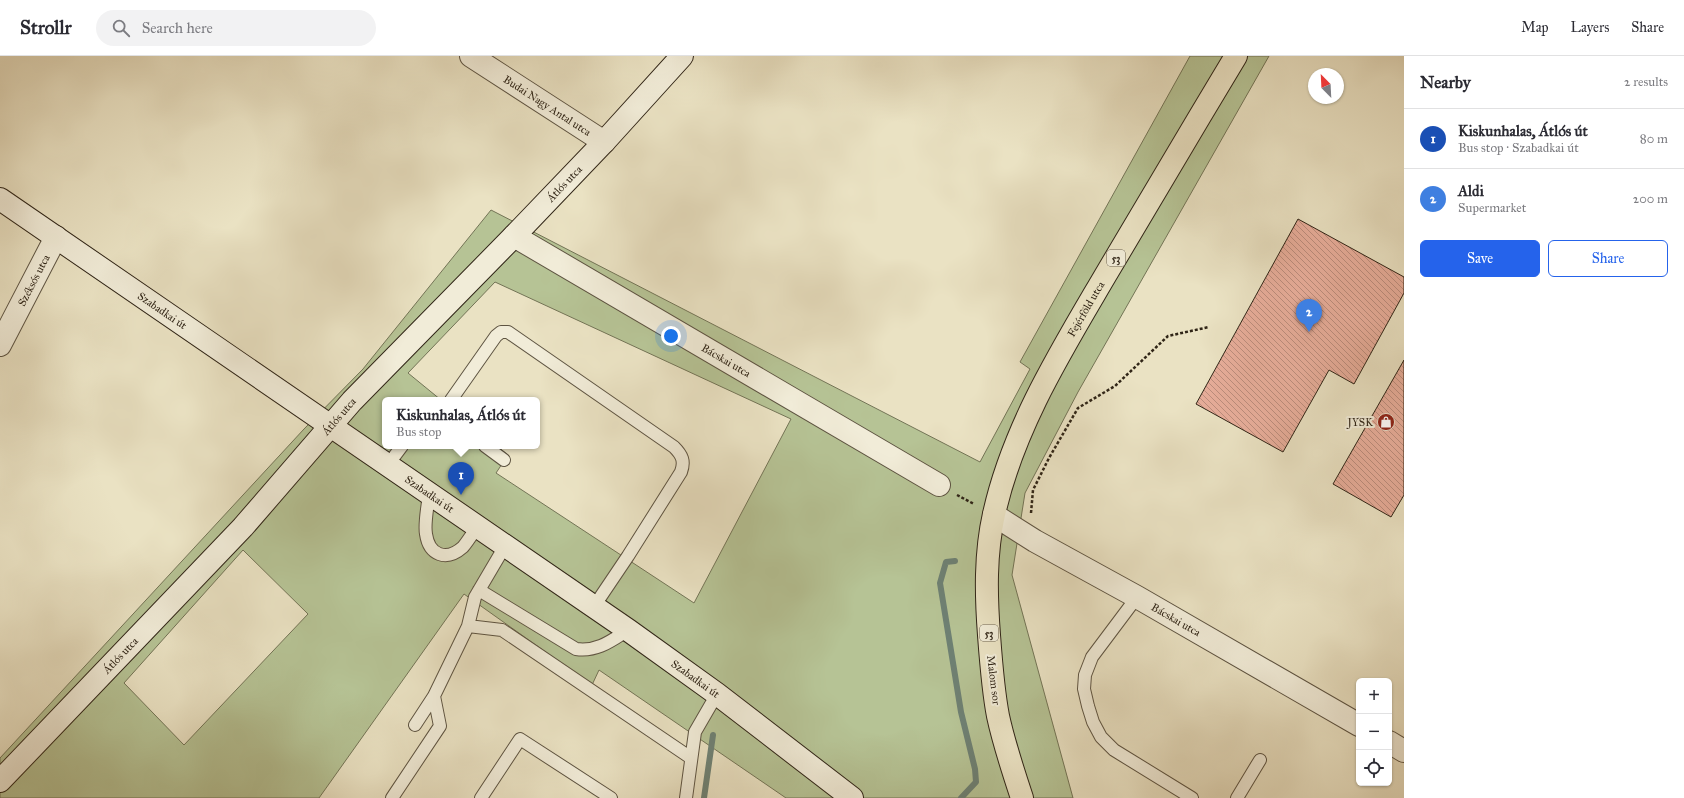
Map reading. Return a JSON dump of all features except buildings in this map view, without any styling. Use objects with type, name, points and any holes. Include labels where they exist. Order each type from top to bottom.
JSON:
[{"type":"main road","name":"Fejérföld utca","points":[[1007,466],[1024,422],[1076,327],[1236,56]]},
{"type":"main road","name":"Malom sor","points":[[1007,466],[994,515],[986,573],[991,667],[998,716],[1022,798]]},
{"type":"street","name":"Budai Nagy Antal utca","points":[[471,56],[604,142]]},
{"type":"street","name":"Átlós utca","points":[[0,780],[243,527],[352,400],[514,236],[604,142],[682,56]]},
{"type":"street","name":"Szabadkai út","points":[[0,199],[478,527],[593,608],[628,630],[717,694],[852,798]]},
{"type":"street","name":"Bácskai utca","points":[[514,236],[939,485]]},
{"type":"street","name":"Széksós utca","points":[[0,345],[56,237]]},
{"type":"street","name":"Bácskai utca","points":[[994,515],[1035,541],[1356,723]]},
{"type":"street","points":[[1392,744],[1404,751]]},
{"type":"lane","points":[[454,397],[496,336],[501,332],[508,332],[674,447],[681,455],[683,464],[681,472],[593,608]]},
{"type":"lane","points":[[388,466],[400,449]]},
{"type":"lane","points":[[489,449],[504,460]]},
{"type":"lane","points":[[428,494],[425,533],[430,546],[436,554],[444,556],[453,553],[462,547],[478,527]]},
{"type":"lane","points":[[415,725],[434,696],[468,626],[475,597],[505,546]]},
{"type":"lane","points":[[480,590],[576,649],[593,649],[605,645],[628,630]]},
{"type":"lane","points":[[1136,597],[1092,657],[1085,676],[1084,689],[1088,706],[1093,722],[1101,737],[1114,750],[1192,798]]},
{"type":"lane","points":[[468,626],[502,630],[691,758]]},
{"type":"lane","points":[[686,798],[695,732],[717,694]]},
{"type":"lane","points":[[392,798],[440,726],[434,696]]},
{"type":"lane","points":[[481,798],[520,739],[611,798]]},
{"type":"lane","points":[[1237,798],[1260,760]]},
{"type":"path","points":[[1035,541],[1031,510],[1033,490],[1049,458],[1078,408],[1115,386],[1168,336],[1209,327]]},
{"type":"path","points":[[939,485],[994,515]]},
{"type":"green space","points":[[1190,56],[1269,56],[1078,392],[1025,493],[1012,575],[1073,798],[786,798],[599,670],[592,685],[464,594],[319,798],[0,798],[0,758],[304,429],[363,369],[491,210],[980,462],[1030,369],[1020,362]],"holes":[[[495,282],[791,419],[694,603],[496,473],[508,455],[501,449],[382,449],[382,397],[437,397],[408,373]],[[243,550],[308,614],[184,745],[124,683]]]},
{"type":"waterway","points":[[955,561],[946,562],[940,583],[961,712],[975,769],[976,782],[961,798]]},
{"type":"waterway","points":[[704,798],[713,735]]},
{"type":"place","name":"Aldi","points":[[1309,332]]},
{"type":"place","name":"JYSK","points":[[1386,422]]},
{"type":"place","name":"Kiskunhalas, Átlós út","points":[[461,495]]}]
